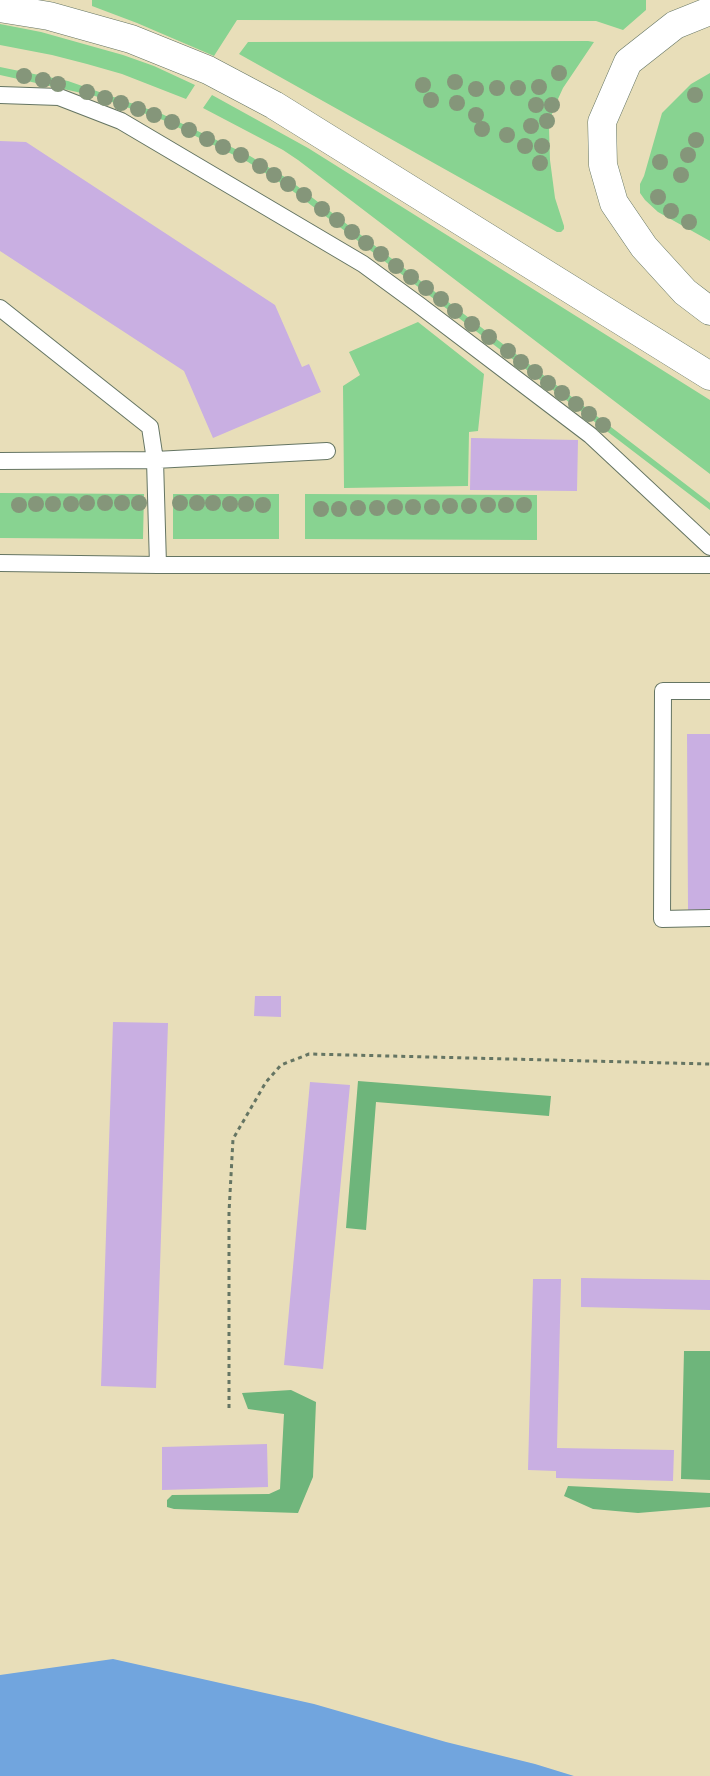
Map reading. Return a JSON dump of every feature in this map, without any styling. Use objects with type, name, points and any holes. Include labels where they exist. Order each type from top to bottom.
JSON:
[{"type":"highway","points":[[0,8],[49,16],[132,40],[208,70],[274,105],[710,376]]},
{"type":"highway","points":[[710,11],[675,25],[628,62],[602,122],[603,165],[614,202],[644,247],[685,292],[710,311]]},
{"type":"lane","points":[[0,95],[60,97],[121,120],[363,264],[590,435],[710,547]]},
{"type":"lane","points":[[0,308],[150,427],[155,460],[158,565]]},
{"type":"lane","points":[[0,461],[155,460],[327,451]]},
{"type":"lane","points":[[0,563],[158,565],[710,565]]},
{"type":"lane","points":[[706,921],[662,919],[663,692],[710,691]]},
{"type":"path","points":[[228,1408],[229,1212],[233,1139],[266,1082],[282,1064],[309,1054],[710,1064]]},
{"type":"green space","points":[[92,0],[646,0],[646,10],[623,30],[596,21],[237,20],[214,56],[92,6]]},
{"type":"green space","points":[[0,24],[41,32],[123,55],[154,66],[195,85],[186,99],[122,74],[52,55],[0,45]]},
{"type":"green space","points":[[248,42],[594,42],[563,88],[553,110],[549,127],[550,160],[555,198],[564,226],[561,232],[557,232],[239,54]]},
{"type":"green space","points":[[0,67],[68,81],[162,114],[250,156],[288,179],[710,503],[710,510],[290,189],[248,162],[163,120],[95,96],[0,75]]},
{"type":"green space","points":[[710,73],[710,241],[658,212],[640,193],[640,184],[662,113],[691,84]]},
{"type":"green space","points":[[212,95],[308,148],[710,400],[710,474],[298,160],[283,150],[203,108]]},
{"type":"green space","points":[[418,322],[484,374],[478,431],[469,432],[468,486],[344,488],[343,386],[360,375],[349,352]]},
{"type":"green space","points":[[0,493],[144,494],[143,539],[0,538]]},
{"type":"green space","points":[[173,494],[279,494],[279,539],[173,539]]},
{"type":"green space","points":[[305,494],[537,495],[537,540],[305,539]]},
{"type":"green space","points":[[358,1081],[551,1096],[549,1116],[376,1102],[366,1230],[346,1228]]},
{"type":"green space","points":[[684,1351],[710,1351],[710,1480],[681,1479]]},
{"type":"green space","points":[[291,1390],[316,1402],[313,1477],[298,1513],[174,1509],[167,1507],[167,1500],[172,1495],[269,1494],[280,1489],[284,1414],[248,1409],[242,1393]]},
{"type":"green space","points":[[568,1486],[710,1493],[710,1507],[638,1513],[593,1509],[564,1496]]},
{"type":"water","points":[[113,1659],[314,1704],[574,1776],[0,1776],[0,1675]]},
{"type":"building","points":[[0,141],[26,142],[275,305],[302,367],[309,364],[321,392],[213,438],[184,371],[0,251]]},
{"type":"building","points":[[471,438],[578,440],[577,491],[470,490]]},
{"type":"building","points":[[687,734],[710,734],[710,910],[688,910]]},
{"type":"building","points":[[255,996],[281,996],[281,1017],[254,1016]]},
{"type":"building","points":[[113,1022],[168,1023],[156,1388],[101,1386]]},
{"type":"building","points":[[310,1082],[350,1085],[323,1369],[284,1365]]},
{"type":"building","points":[[581,1278],[710,1280],[710,1310],[581,1307]]},
{"type":"building","points":[[533,1279],[561,1279],[557,1448],[674,1450],[673,1481],[556,1478],[556,1471],[528,1470]]},
{"type":"building","points":[[267,1444],[268,1487],[162,1490],[162,1447]]}]
